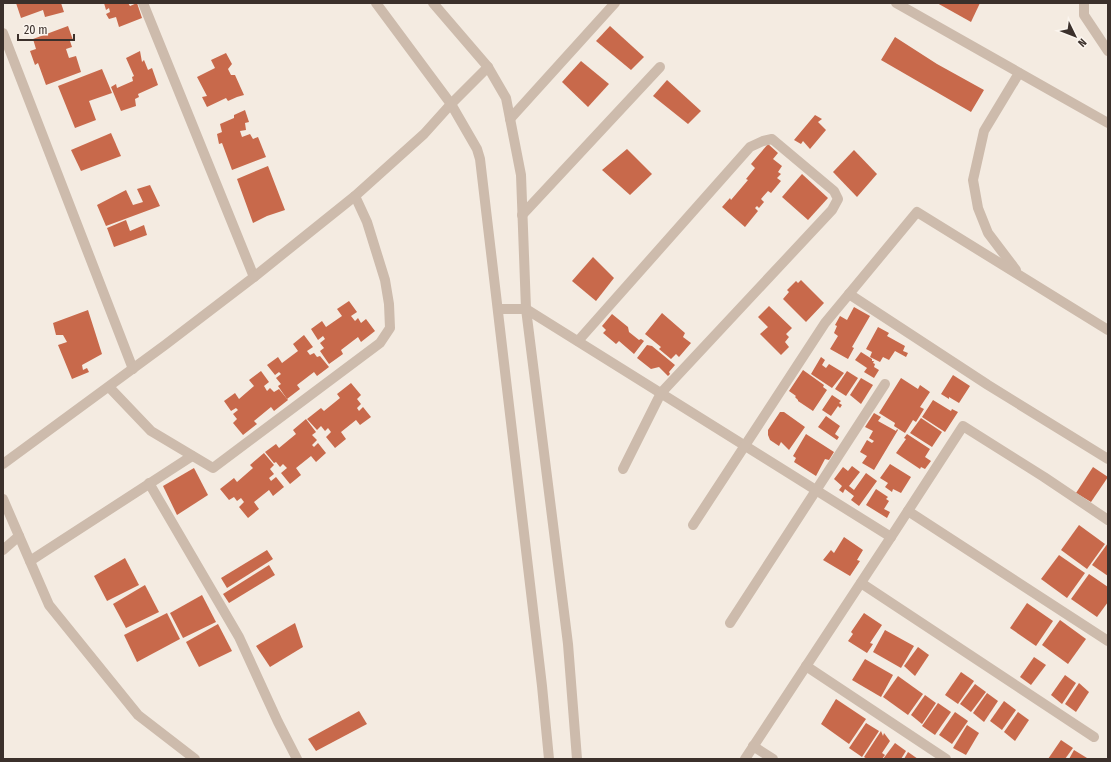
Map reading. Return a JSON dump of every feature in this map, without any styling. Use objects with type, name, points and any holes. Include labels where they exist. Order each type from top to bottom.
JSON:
[{"type":"street","points":[[144,3],[254,277]]},
{"type":"street","points":[[376,3],[451,104],[477,149],[480,159],[542,686],[549,759]]},
{"type":"street","points":[[433,3],[488,67],[506,98],[521,175],[526,309],[568,644],[577,759]]},
{"type":"street","points":[[510,119],[615,3]]},
{"type":"street","points":[[896,3],[1108,123]]},
{"type":"street","points":[[1084,3],[1084,15],[1108,51]]},
{"type":"street","points":[[3,33],[133,369]]},
{"type":"street","points":[[522,215],[660,66]]},
{"type":"street","points":[[3,464],[133,369],[254,277],[355,196],[424,134],[488,67]]},
{"type":"street","points":[[1019,73],[984,131],[973,180],[978,208],[988,233],[1020,275]]},
{"type":"street","points":[[578,341],[750,147],[772,139],[834,191],[838,199],[832,210],[661,393],[623,469]]},
{"type":"street","points":[[109,386],[151,432],[213,468],[380,343],[390,328],[389,304],[385,280],[367,222],[355,196]]},
{"type":"street","points":[[693,525],[825,323],[918,212],[1108,330]]},
{"type":"street","points":[[849,294],[988,385],[1108,459]]},
{"type":"street","points":[[498,309],[526,309],[891,537]]},
{"type":"street","points":[[730,623],[885,384]]},
{"type":"street","points":[[744,759],[963,426],[1044,476],[1108,520]]},
{"type":"street","points":[[30,561],[192,456]]},
{"type":"street","points":[[149,483],[239,637],[278,722],[297,759]]},
{"type":"street","points":[[3,498],[49,605],[138,715],[195,759]]},
{"type":"street","points":[[908,511],[1108,641]]},
{"type":"street","points":[[3,550],[19,536]]},
{"type":"street","points":[[861,583],[1094,737]]},
{"type":"street","points":[[806,666],[946,759]]},
{"type":"street","points":[[753,746],[773,759]]},
{"type":"building","points":[[16,3],[61,3],[64,12],[45,17],[43,10],[21,18]]},
{"type":"building","points":[[104,3],[128,3],[130,6],[137,3],[142,18],[119,27],[116,17],[109,19],[106,14],[110,12],[109,8],[106,10]]},
{"type":"building","points":[[937,3],[980,3],[971,22]]},
{"type":"building","points":[[68,26],[73,40],[70,41],[72,47],[66,49],[69,58],[76,56],[81,72],[46,85],[38,63],[35,65],[30,51],[36,49],[33,39]]},
{"type":"building","points":[[610,26],[644,57],[631,70],[596,41]]},
{"type":"building","points":[[895,37],[937,64],[984,90],[971,112],[881,60]]},
{"type":"building","points":[[140,51],[142,62],[144,60],[148,70],[152,68],[158,85],[138,94],[139,97],[135,99],[136,106],[121,111],[111,87],[116,84],[117,88],[133,81],[132,77],[134,76],[126,58]]},
{"type":"building","points":[[226,53],[232,64],[228,69],[231,75],[235,75],[244,95],[228,101],[226,98],[207,107],[202,97],[207,96],[197,77],[215,68],[211,60]]},
{"type":"building","points":[[581,61],[609,84],[588,107],[562,82]]},
{"type":"building","points":[[102,69],[112,93],[89,101],[96,120],[75,128],[58,86]]},
{"type":"building","points":[[667,80],[701,111],[688,124],[653,96]]},
{"type":"building","points":[[245,110],[249,122],[245,123],[246,130],[240,131],[242,137],[250,134],[253,139],[258,137],[266,157],[232,170],[222,143],[219,144],[217,134],[222,132],[220,124],[234,118],[234,115]]},
{"type":"building","points":[[815,115],[822,119],[818,122],[826,130],[810,149],[803,141],[801,144],[794,140]]},
{"type":"building","points":[[111,133],[121,156],[81,171],[71,150]]},
{"type":"building","points":[[768,144],[778,153],[773,159],[782,166],[778,172],[781,174],[777,178],[781,181],[771,193],[768,191],[761,199],[764,202],[759,208],[757,206],[755,208],[758,211],[745,227],[722,207],[730,198],[731,200],[748,180],[746,179],[755,168],[751,164]]},
{"type":"building","points":[[627,149],[652,174],[630,195],[602,170]]},
{"type":"building","points":[[854,150],[877,174],[857,197],[833,172]]},
{"type":"building","points":[[268,166],[285,210],[267,216],[253,223],[237,179]]},
{"type":"building","points":[[802,174],[828,198],[808,220],[782,197]]},
{"type":"building","points":[[150,185],[160,206],[106,226],[97,205],[126,190],[133,205],[143,202],[137,189]]},
{"type":"building","points":[[126,220],[130,231],[144,225],[147,235],[114,247],[107,228]]},
{"type":"building","points":[[593,257],[614,278],[596,301],[572,281]]},
{"type":"building","points":[[801,280],[824,303],[806,322],[783,299],[789,292],[787,290],[796,281],[798,283]]},
{"type":"building","points":[[349,301],[357,312],[351,316],[355,321],[358,318],[361,323],[366,319],[375,331],[361,342],[358,337],[341,350],[343,354],[329,364],[320,351],[324,348],[320,343],[325,339],[323,336],[318,340],[311,329],[322,321],[326,327],[342,316],[337,309]]},
{"type":"building","points":[[769,306],[792,328],[786,334],[789,337],[785,342],[789,347],[781,355],[760,334],[768,327],[758,317]]},
{"type":"building","points":[[854,307],[870,316],[852,347],[854,348],[848,359],[830,349],[838,336],[834,333],[837,326],[835,325],[840,316],[847,320]]},
{"type":"building","points":[[88,310],[102,354],[82,365],[83,370],[87,368],[89,372],[72,379],[58,345],[67,342],[63,335],[56,335],[53,323]]},
{"type":"building","points":[[662,313],[685,333],[683,337],[691,343],[679,357],[676,354],[671,359],[659,349],[661,347],[645,334]]},
{"type":"building","points":[[612,314],[628,327],[629,332],[639,340],[641,339],[644,341],[634,354],[619,341],[616,344],[603,333],[606,330],[602,326]]},
{"type":"building","points":[[878,327],[889,333],[887,336],[905,346],[903,351],[908,353],[906,357],[895,351],[889,360],[883,357],[880,362],[870,357],[872,352],[866,349]]},
{"type":"building","points":[[304,335],[313,347],[307,351],[310,355],[314,353],[317,357],[320,356],[329,367],[317,376],[314,372],[297,385],[300,389],[287,399],[278,386],[281,384],[276,378],[281,374],[279,372],[275,375],[267,365],[278,357],[282,363],[298,351],[293,344]]},
{"type":"building","points":[[647,345],[652,346],[675,365],[669,372],[670,374],[668,376],[659,367],[651,369],[637,358]]},
{"type":"building","points":[[861,352],[874,361],[874,367],[879,370],[874,378],[864,372],[867,368],[855,360]]},
{"type":"building","points":[[821,357],[825,360],[822,365],[826,368],[829,364],[844,373],[832,388],[811,374]]},
{"type":"building","points":[[803,370],[824,385],[823,387],[827,390],[813,411],[798,401],[795,397],[796,396],[789,391]]},
{"type":"building","points":[[261,371],[269,382],[264,386],[267,391],[270,388],[274,392],[279,389],[288,400],[274,411],[271,407],[254,421],[257,424],[243,435],[233,423],[237,419],[233,414],[238,410],[236,408],[231,411],[224,401],[235,393],[239,399],[254,386],[249,380]]},
{"type":"building","points":[[847,371],[858,378],[846,396],[835,389]]},
{"type":"building","points":[[953,375],[970,386],[959,403],[941,394]]},
{"type":"building","points":[[861,378],[873,385],[861,404],[850,395]]},
{"type":"building","points":[[901,378],[918,389],[920,385],[930,392],[920,407],[924,409],[916,422],[913,420],[905,433],[894,426],[895,423],[879,413]]},
{"type":"building","points":[[351,383],[361,395],[357,399],[361,404],[357,408],[359,411],[363,407],[371,417],[360,425],[356,420],[341,432],[346,439],[335,448],[326,437],[331,432],[328,428],[325,431],[321,426],[317,430],[307,419],[321,408],[324,411],[340,398],[337,394]]},
{"type":"building","points":[[832,395],[841,401],[839,403],[842,405],[840,408],[838,406],[831,416],[822,410]]},
{"type":"building","points":[[933,400],[951,411],[952,409],[958,412],[945,432],[922,417]]},
{"type":"building","points":[[780,412],[784,412],[805,427],[789,450],[781,442],[779,446],[770,440],[768,435],[768,430]]},
{"type":"building","points":[[874,413],[881,417],[878,421],[896,431],[897,429],[898,430],[874,470],[862,463],[867,456],[860,452],[867,440],[872,443],[874,441],[869,438],[873,431],[865,427]]},
{"type":"building","points":[[826,416],[840,426],[835,434],[839,437],[837,440],[818,427]]},
{"type":"building","points":[[921,418],[942,432],[932,447],[910,433]]},
{"type":"building","points":[[306,419],[316,432],[312,435],[317,440],[312,445],[314,447],[318,443],[326,453],[316,462],[311,456],[296,468],[301,475],[290,484],[281,473],[287,468],[283,464],[280,467],[276,462],[274,463],[265,452],[276,444],[279,448],[296,434],[293,430]]},
{"type":"building","points":[[806,434],[834,452],[829,460],[825,459],[816,476],[794,462],[796,458],[793,456]]},
{"type":"building","points":[[907,434],[930,449],[925,457],[931,461],[925,469],[921,467],[920,469],[896,453],[906,439],[904,438]]},
{"type":"building","points":[[264,453],[274,465],[270,469],[274,474],[269,478],[271,481],[276,477],[284,487],[273,496],[269,490],[254,502],[259,509],[248,518],[239,507],[244,502],[241,498],[237,501],[234,497],[229,500],[220,489],[234,478],[237,482],[253,468],[250,465]]},
{"type":"building","points":[[890,464],[911,477],[901,493],[893,489],[892,492],[885,487],[888,483],[880,478]]},
{"type":"building","points":[[852,466],[860,472],[849,486],[854,490],[866,473],[877,481],[859,506],[851,500],[854,496],[845,489],[843,493],[839,490],[842,486],[834,479],[843,467],[848,471]]},
{"type":"building","points":[[1093,467],[1108,477],[1091,502],[1076,493]]},
{"type":"building","points":[[194,468],[208,495],[177,515],[163,486]]},
{"type":"building","points":[[876,489],[888,497],[886,499],[889,501],[884,509],[890,512],[887,518],[866,505]]},
{"type":"building","points":[[1079,525],[1105,544],[1087,569],[1061,550]]},
{"type":"building","points":[[844,537],[863,550],[857,560],[860,561],[850,576],[823,560],[831,550],[834,553]]},
{"type":"building","points":[[1108,543],[1108,576],[1092,565]]},
{"type":"building","points":[[267,550],[273,559],[227,588],[221,578]]},
{"type":"building","points":[[1059,555],[1085,573],[1067,598],[1041,579]]},
{"type":"building","points":[[125,558],[139,585],[107,601],[94,576]]},
{"type":"building","points":[[269,565],[275,575],[229,603],[223,594]]},
{"type":"building","points":[[1089,574],[1108,587],[1108,602],[1097,617],[1071,599]]},
{"type":"building","points":[[145,585],[159,612],[126,628],[113,604]]},
{"type":"building","points":[[202,595],[216,622],[183,638],[170,613]]},
{"type":"building","points":[[1027,603],[1053,621],[1036,646],[1010,628]]},
{"type":"building","points":[[167,613],[180,639],[137,662],[124,635]]},
{"type":"building","points":[[864,613],[882,625],[870,643],[873,644],[867,653],[848,641],[853,634],[851,632]]},
{"type":"building","points":[[1060,620],[1086,639],[1068,664],[1042,645]]},
{"type":"building","points":[[295,623],[303,647],[270,667],[256,646]]},
{"type":"building","points":[[218,624],[232,651],[199,667],[186,642]]},
{"type":"building","points":[[885,630],[914,646],[901,668],[873,652]]},
{"type":"building","points":[[918,647],[929,655],[915,676],[904,666]]},
{"type":"building","points":[[1034,657],[1046,665],[1031,685],[1020,677]]},
{"type":"building","points":[[865,659],[893,675],[881,697],[852,680]]},
{"type":"building","points":[[961,672],[974,681],[958,704],[945,695]]},
{"type":"building","points":[[1065,675],[1076,683],[1062,704],[1051,695]]},
{"type":"building","points":[[898,676],[923,694],[908,715],[883,697]]},
{"type":"building","points":[[1079,683],[1089,692],[1076,712],[1065,704]]},
{"type":"building","points":[[975,684],[986,692],[971,712],[960,704]]},
{"type":"building","points":[[987,693],[998,701],[984,722],[973,713]]},
{"type":"building","points":[[925,695],[936,703],[922,724],[911,715]]},
{"type":"building","points":[[836,699],[866,719],[849,744],[821,724]]},
{"type":"building","points":[[1004,701],[1016,710],[1002,730],[990,721]]},
{"type":"building","points":[[938,703],[951,712],[935,735],[922,726]]},
{"type":"building","points":[[359,711],[367,724],[316,751],[308,739]]},
{"type":"building","points":[[955,712],[968,721],[952,744],[939,735]]},
{"type":"building","points":[[1018,712],[1029,720],[1015,741],[1004,732]]},
{"type":"building","points":[[866,723],[879,731],[862,757],[849,748]]},
{"type":"building","points":[[967,725],[979,733],[966,755],[953,748]]},
{"type":"building","points":[[881,731],[883,736],[884,733],[890,741],[882,753],[885,755],[882,759],[867,759],[864,757]]},
{"type":"building","points":[[1061,740],[1073,748],[1065,759],[1048,759]]},
{"type":"building","points":[[895,743],[906,751],[901,759],[883,759]]},
{"type":"building","points":[[1074,750],[1087,758],[1069,759]]},
{"type":"building","points":[[908,752],[918,759],[904,759]]}]
